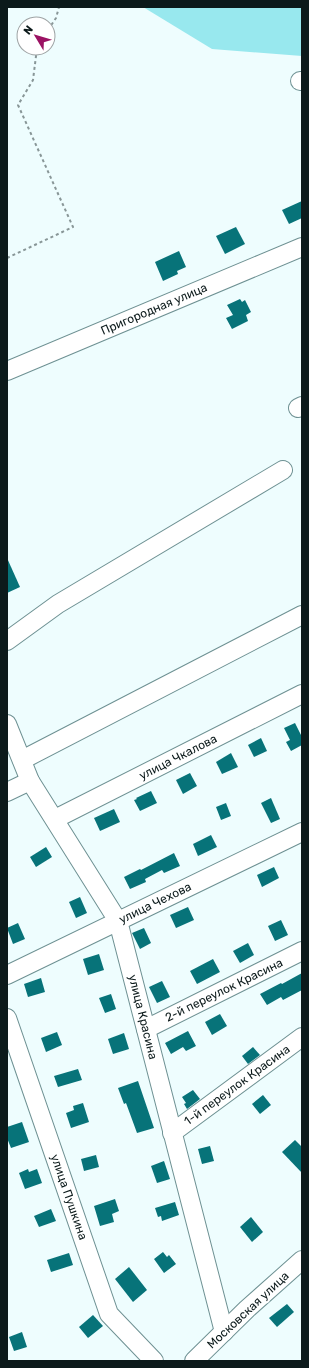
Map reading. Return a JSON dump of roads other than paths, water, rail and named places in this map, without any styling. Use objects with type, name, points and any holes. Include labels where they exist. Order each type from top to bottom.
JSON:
[{"type":"street","name":"Пригородная улица","points":[[7,371],[302,247]]},
{"type":"street","points":[[7,641],[58,604],[283,470]]},
{"type":"street","points":[[22,760],[302,616]]},
{"type":"street","name":"улица Чкалова","points":[[55,819],[302,694]]},
{"type":"street","name":"улица Красина","points":[[7,724],[30,781],[118,921],[224,1332]]},
{"type":"street","points":[[7,792],[30,781]]},
{"type":"street","name":"улица Чехова","points":[[7,975],[302,832]]},
{"type":"street","name":"2-й переулок Красина","points":[[146,1029],[302,951]]},
{"type":"street","name":"улица Пушкина","points":[[7,1018],[109,1314],[154,1361]]},
{"type":"street","name":"1-й переулок Красина","points":[[172,1132],[302,1037]]},
{"type":"street","name":"Московская улица","points":[[194,1361],[302,1260]]}]
